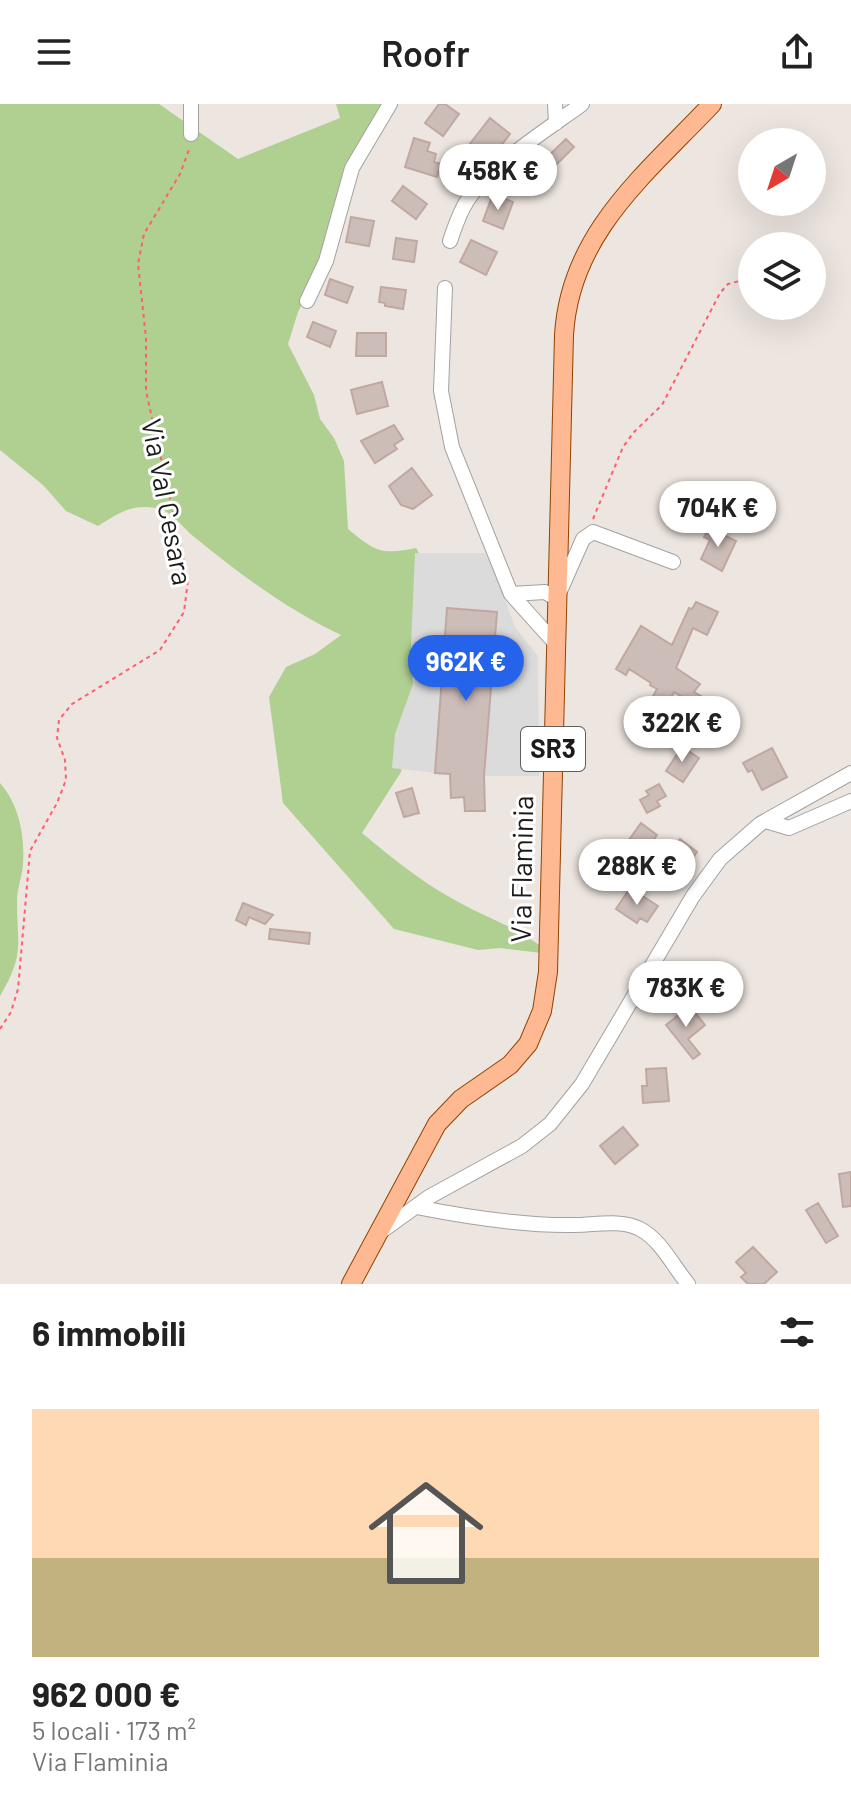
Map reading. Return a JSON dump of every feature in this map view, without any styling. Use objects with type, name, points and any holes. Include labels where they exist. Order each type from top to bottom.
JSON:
[{"type":"main road","name":"Via Flaminia","points":[[351,1284],[437,1124],[461,1099],[510,1065],[528,1044],[539,1021],[548,972],[556,644],[547,625],[558,596],[564,335],[574,276],[590,242],[611,211],[712,104]]},
{"type":"street","points":[[191,104],[191,134]]},
{"type":"street","points":[[307,301],[326,261],[352,168],[390,104]]},
{"type":"street","points":[[555,104],[556,123]]},
{"type":"street","points":[[450,241],[460,214],[473,194],[582,104]]},
{"type":"street","points":[[445,288],[441,360],[445,424],[464,482],[511,594],[547,625]]},
{"type":"street","points":[[511,594],[545,592],[558,596],[586,535],[600,532],[673,562]]},
{"type":"street","points":[[375,1236],[416,1207],[522,1146],[555,1119],[589,1074],[714,866],[744,836],[766,821],[851,773]]},
{"type":"street","points":[[766,821],[789,828],[851,801]]},
{"type":"street","points":[[416,1207],[454,1214],[573,1225],[627,1224],[641,1229],[656,1241],[688,1284]]},
{"type":"path","name":"Via Val Cesara","points":[[0,1029],[11,1012],[18,989],[30,851],[66,780],[65,760],[57,738],[59,720],[72,704],[160,650],[184,612],[188,580],[146,391],[146,338],[138,264],[144,234],[183,169],[191,134]]},
{"type":"path","points":[[586,535],[623,447],[662,405],[720,293],[728,284],[738,281]]},
{"type":"green space","points":[[0,104],[159,104],[238,159],[340,118],[336,104],[385,104],[379,112],[321,266],[298,312],[288,344],[314,395],[320,419],[334,438],[344,461],[348,529],[379,550],[416,548],[427,567],[412,662],[414,707],[401,772],[362,833],[429,884],[527,937],[550,954],[500,948],[478,950],[394,929],[283,803],[269,697],[286,667],[315,654],[341,635],[264,590],[164,511],[150,507],[134,508],[98,526],[66,511],[43,485],[0,450]]},
{"type":"green space","points":[[0,783],[16,811],[22,831],[23,853],[17,896],[16,959],[0,996]]},
{"type":"shaded area","points":[[415,553],[485,553],[493,566],[515,627],[538,656],[539,776],[485,776],[497,612],[447,608],[435,773],[392,768],[395,734],[418,670],[410,667]]},
{"type":"building","points":[[439,104],[445,104],[459,114],[443,136],[425,123]]},
{"type":"building","points":[[490,118],[510,134],[489,161],[469,145]]},
{"type":"building","points":[[414,138],[430,143],[427,151],[436,154],[434,162],[441,164],[437,177],[405,167]]},
{"type":"building","points":[[566,139],[574,147],[550,171],[541,163]]},
{"type":"building","points":[[403,186],[427,204],[416,219],[392,201]]},
{"type":"building","points":[[493,194],[513,202],[503,229],[483,221]]},
{"type":"building","points":[[351,217],[374,221],[369,246],[346,242]]},
{"type":"building","points":[[396,238],[417,241],[414,262],[393,259]]},
{"type":"building","points":[[471,240],[497,252],[486,275],[460,262]]},
{"type":"building","points":[[330,279],[353,287],[347,303],[325,295]]},
{"type":"building","points":[[381,287],[406,290],[403,309],[379,302]]},
{"type":"building","points":[[313,322],[336,331],[330,347],[307,337]]},
{"type":"building","points":[[357,333],[386,333],[386,356],[356,356]]},
{"type":"building","points":[[382,382],[388,406],[357,414],[351,390]]},
{"type":"building","points":[[394,425],[403,439],[394,445],[397,449],[375,463],[361,441]]},
{"type":"building","points":[[412,468],[432,495],[413,509],[401,505],[389,486]]},
{"type":"building","points":[[709,528],[736,541],[722,571],[701,559],[710,540],[704,537]]},
{"type":"building","points":[[696,602],[718,612],[707,635],[693,628],[676,668],[700,684],[694,692],[708,700],[705,711],[674,692],[666,708],[651,700],[657,689],[651,683],[629,669],[626,675],[616,669],[641,626],[672,645],[689,608],[692,609]]},
{"type":"building","points":[[447,608],[497,612],[484,776],[485,811],[465,811],[464,797],[451,798],[450,774],[435,773]]},
{"type":"building","points":[[682,747],[699,758],[683,782],[666,771]]},
{"type":"building","points":[[772,748],[787,777],[762,790],[752,770],[748,772],[743,763]]},
{"type":"building","points":[[659,784],[666,796],[657,801],[660,806],[647,813],[640,800],[649,795],[646,791]]},
{"type":"building","points":[[412,788],[419,813],[404,817],[396,793]]},
{"type":"building","points":[[641,823],[657,835],[642,856],[626,844]]},
{"type":"building","points":[[680,839],[697,852],[678,878],[661,864]]},
{"type":"building","points":[[630,888],[658,906],[647,922],[640,918],[637,923],[616,909]]},
{"type":"building","points":[[243,903],[273,915],[265,924],[249,917],[246,925],[236,920]]},
{"type":"building","points":[[270,929],[310,933],[309,944],[269,939]]},
{"type":"building","points":[[690,1006],[705,1025],[688,1039],[700,1054],[693,1059],[666,1025]]},
{"type":"building","points":[[666,1068],[669,1101],[643,1103],[642,1086],[647,1086],[646,1069]]},
{"type":"building","points":[[623,1127],[638,1145],[615,1164],[600,1146]]},
{"type":"building","points":[[851,1172],[851,1206],[843,1207],[839,1174]]},
{"type":"building","points":[[818,1203],[838,1236],[826,1243],[806,1210]]},
{"type":"building","points":[[753,1247],[777,1272],[764,1284],[748,1284],[741,1277],[746,1273],[736,1262]]}]
